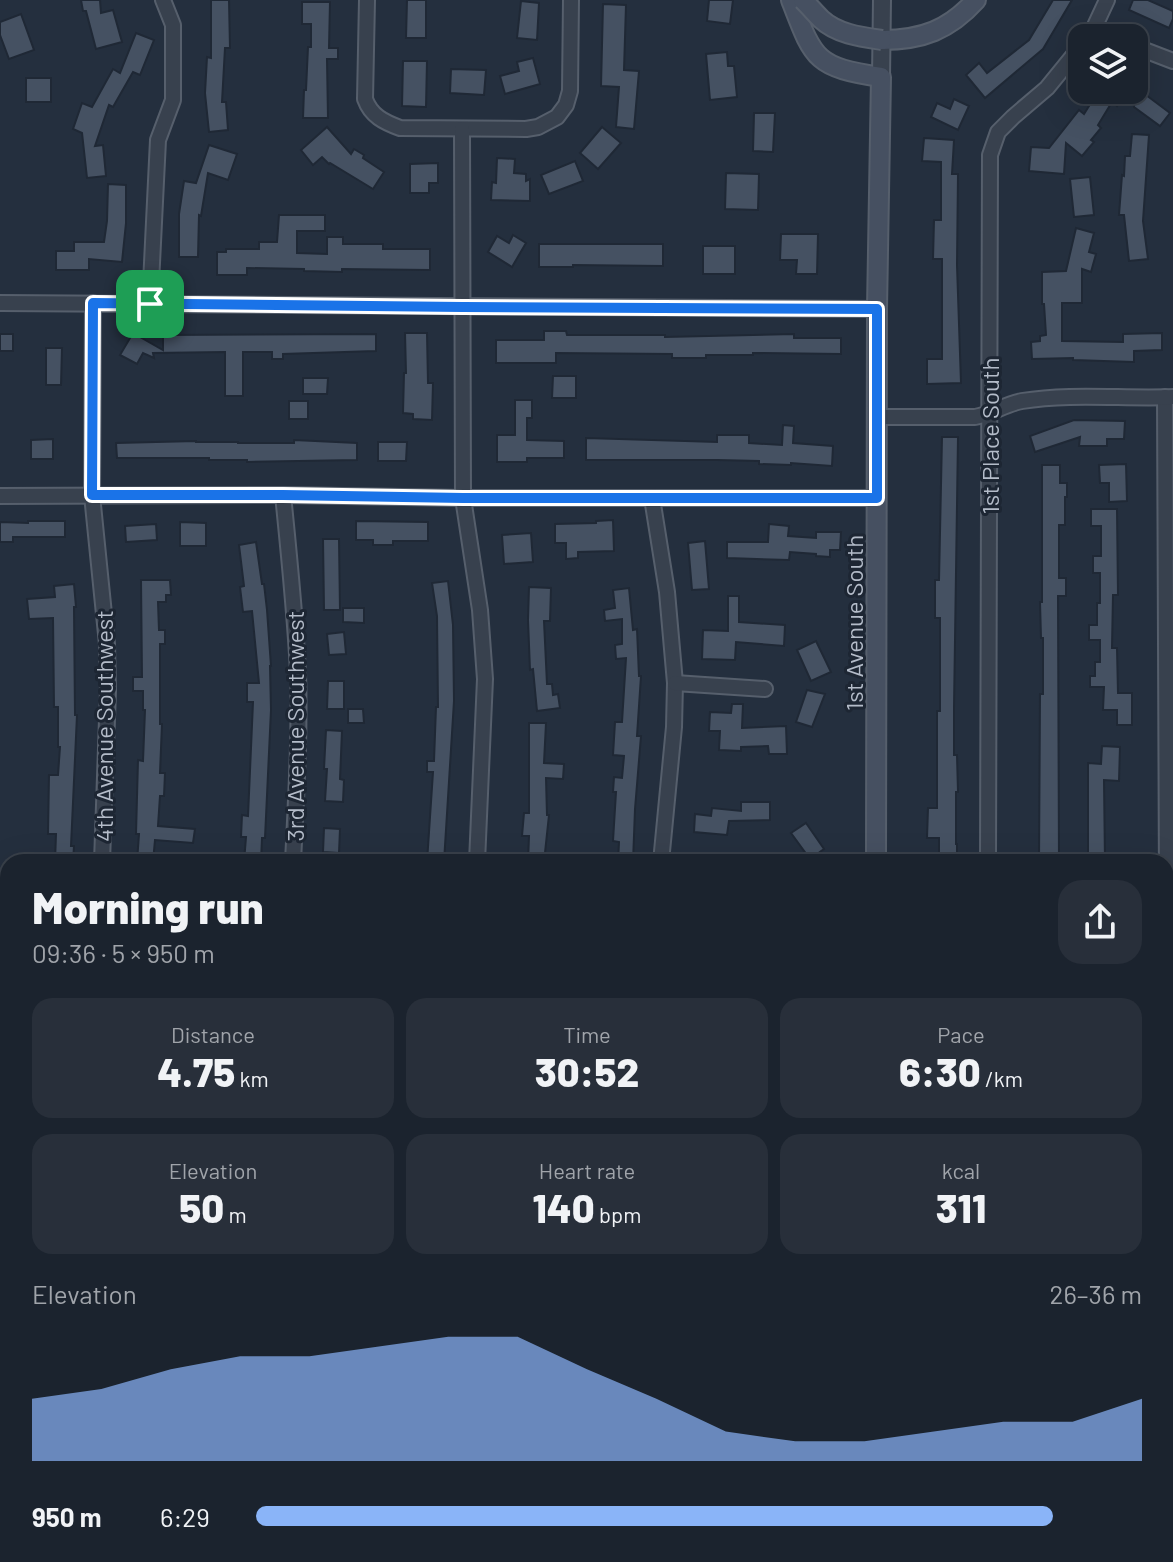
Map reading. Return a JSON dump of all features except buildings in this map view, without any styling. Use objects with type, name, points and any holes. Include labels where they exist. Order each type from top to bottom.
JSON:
[{"type":"main road","points":[[791,0],[817,57],[826,64],[849,72],[881,77]]},
{"type":"main road","points":[[803,0],[833,28],[856,35],[895,40],[941,30],[976,0]]},
{"type":"main road","name":"1st Avenue South","points":[[876,854],[877,309],[881,77]]},
{"type":"street","points":[[150,304],[158,140],[173,100],[173,25],[163,0]]},
{"type":"street","points":[[367,0],[365,99],[368,108],[386,123],[400,128],[462,129],[526,129],[538,127],[557,117],[566,105],[570,91],[571,0]]},
{"type":"street","name":"1st Avenue South","points":[[881,77],[882,0]]},
{"type":"street","points":[[1095,24],[1107,0]]},
{"type":"street","points":[[1148,51],[1173,61]]},
{"type":"street","name":"1st Place South","points":[[988,854],[990,155],[998,132],[1047,88],[1068,62]]},
{"type":"street","points":[[462,129],[463,498],[480,610],[485,679],[477,854]]},
{"type":"street","points":[[0,303],[877,309]]},
{"type":"street","name":"4th Avenue Southwest","points":[[93,303],[92,495],[107,644],[108,691],[102,854]]},
{"type":"street","points":[[877,417],[975,417],[1022,401],[1052,398],[1169,397],[1169,854]]},
{"type":"street","name":"3rd Avenue Southwest","points":[[283,495],[295,607],[298,675],[293,854]]},
{"type":"street","points":[[0,496],[877,498]]},
{"type":"street","points":[[652,498],[667,592],[675,683],[662,854]]},
{"type":"street","points":[[675,683],[765,689]]},
{"type":"route","points":[[93,303],[150,304],[877,309],[877,498],[92,495],[93,303]]}]
